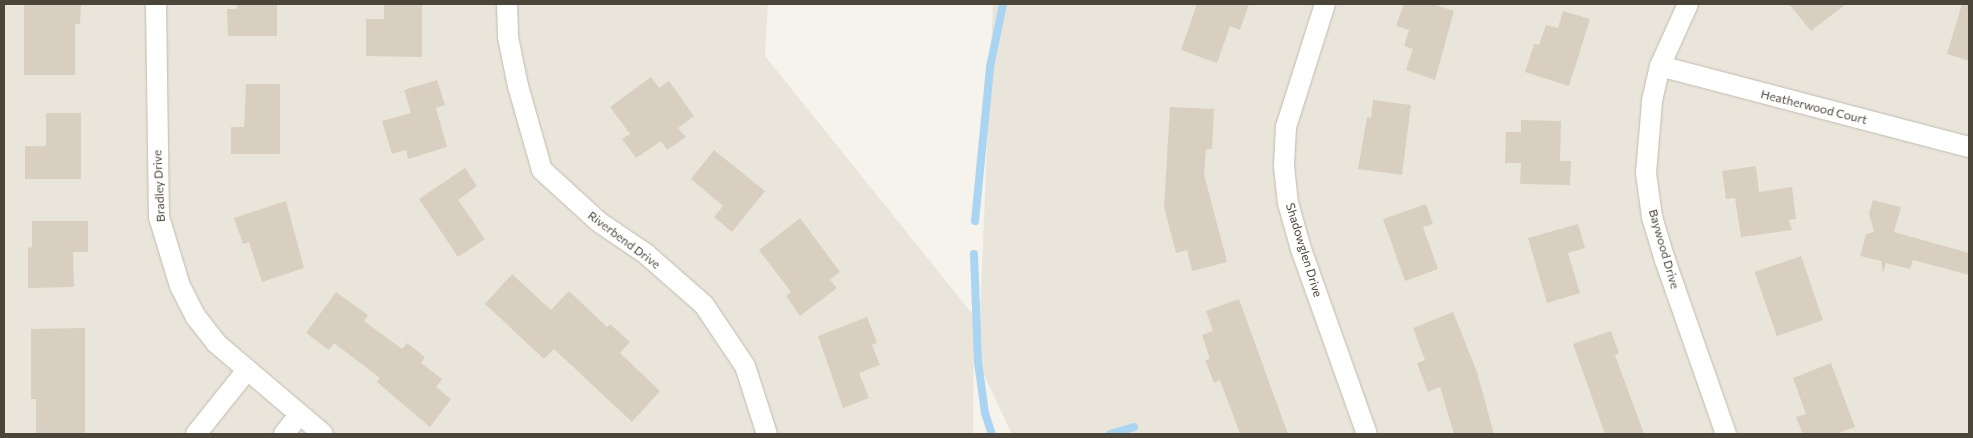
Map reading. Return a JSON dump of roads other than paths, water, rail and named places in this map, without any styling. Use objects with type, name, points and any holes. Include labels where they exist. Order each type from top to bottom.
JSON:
[{"type":"street","name":"Bradley Drive","points":[[156,4],[156,184],[159,217],[168,254],[196,317],[216,343],[299,416],[323,434]]},
{"type":"street","name":"Riverbend Drive","points":[[507,4],[508,37],[516,76],[542,170],[598,222],[646,254],[704,305],[745,366],[767,434]]},
{"type":"street","name":"Shadowglen Drive","points":[[1325,4],[1286,127],[1284,166],[1288,203],[1300,249],[1367,434]]},
{"type":"street","name":"Baywood Drive","points":[[1688,4],[1660,66],[1647,141],[1646,173],[1652,217],[1726,434]]},
{"type":"street","name":"Heatherwood Court","points":[[1660,66],[1969,147]]},
{"type":"street","points":[[196,434],[247,370]]},
{"type":"street","points":[[284,434],[299,416]]},
{"type":"waterway","points":[[975,221],[990,67],[1003,4]]},
{"type":"waterway","points":[[974,254],[978,362],[985,413],[992,434]]},
{"type":"waterway","points":[[1110,434],[1134,427]]}]
